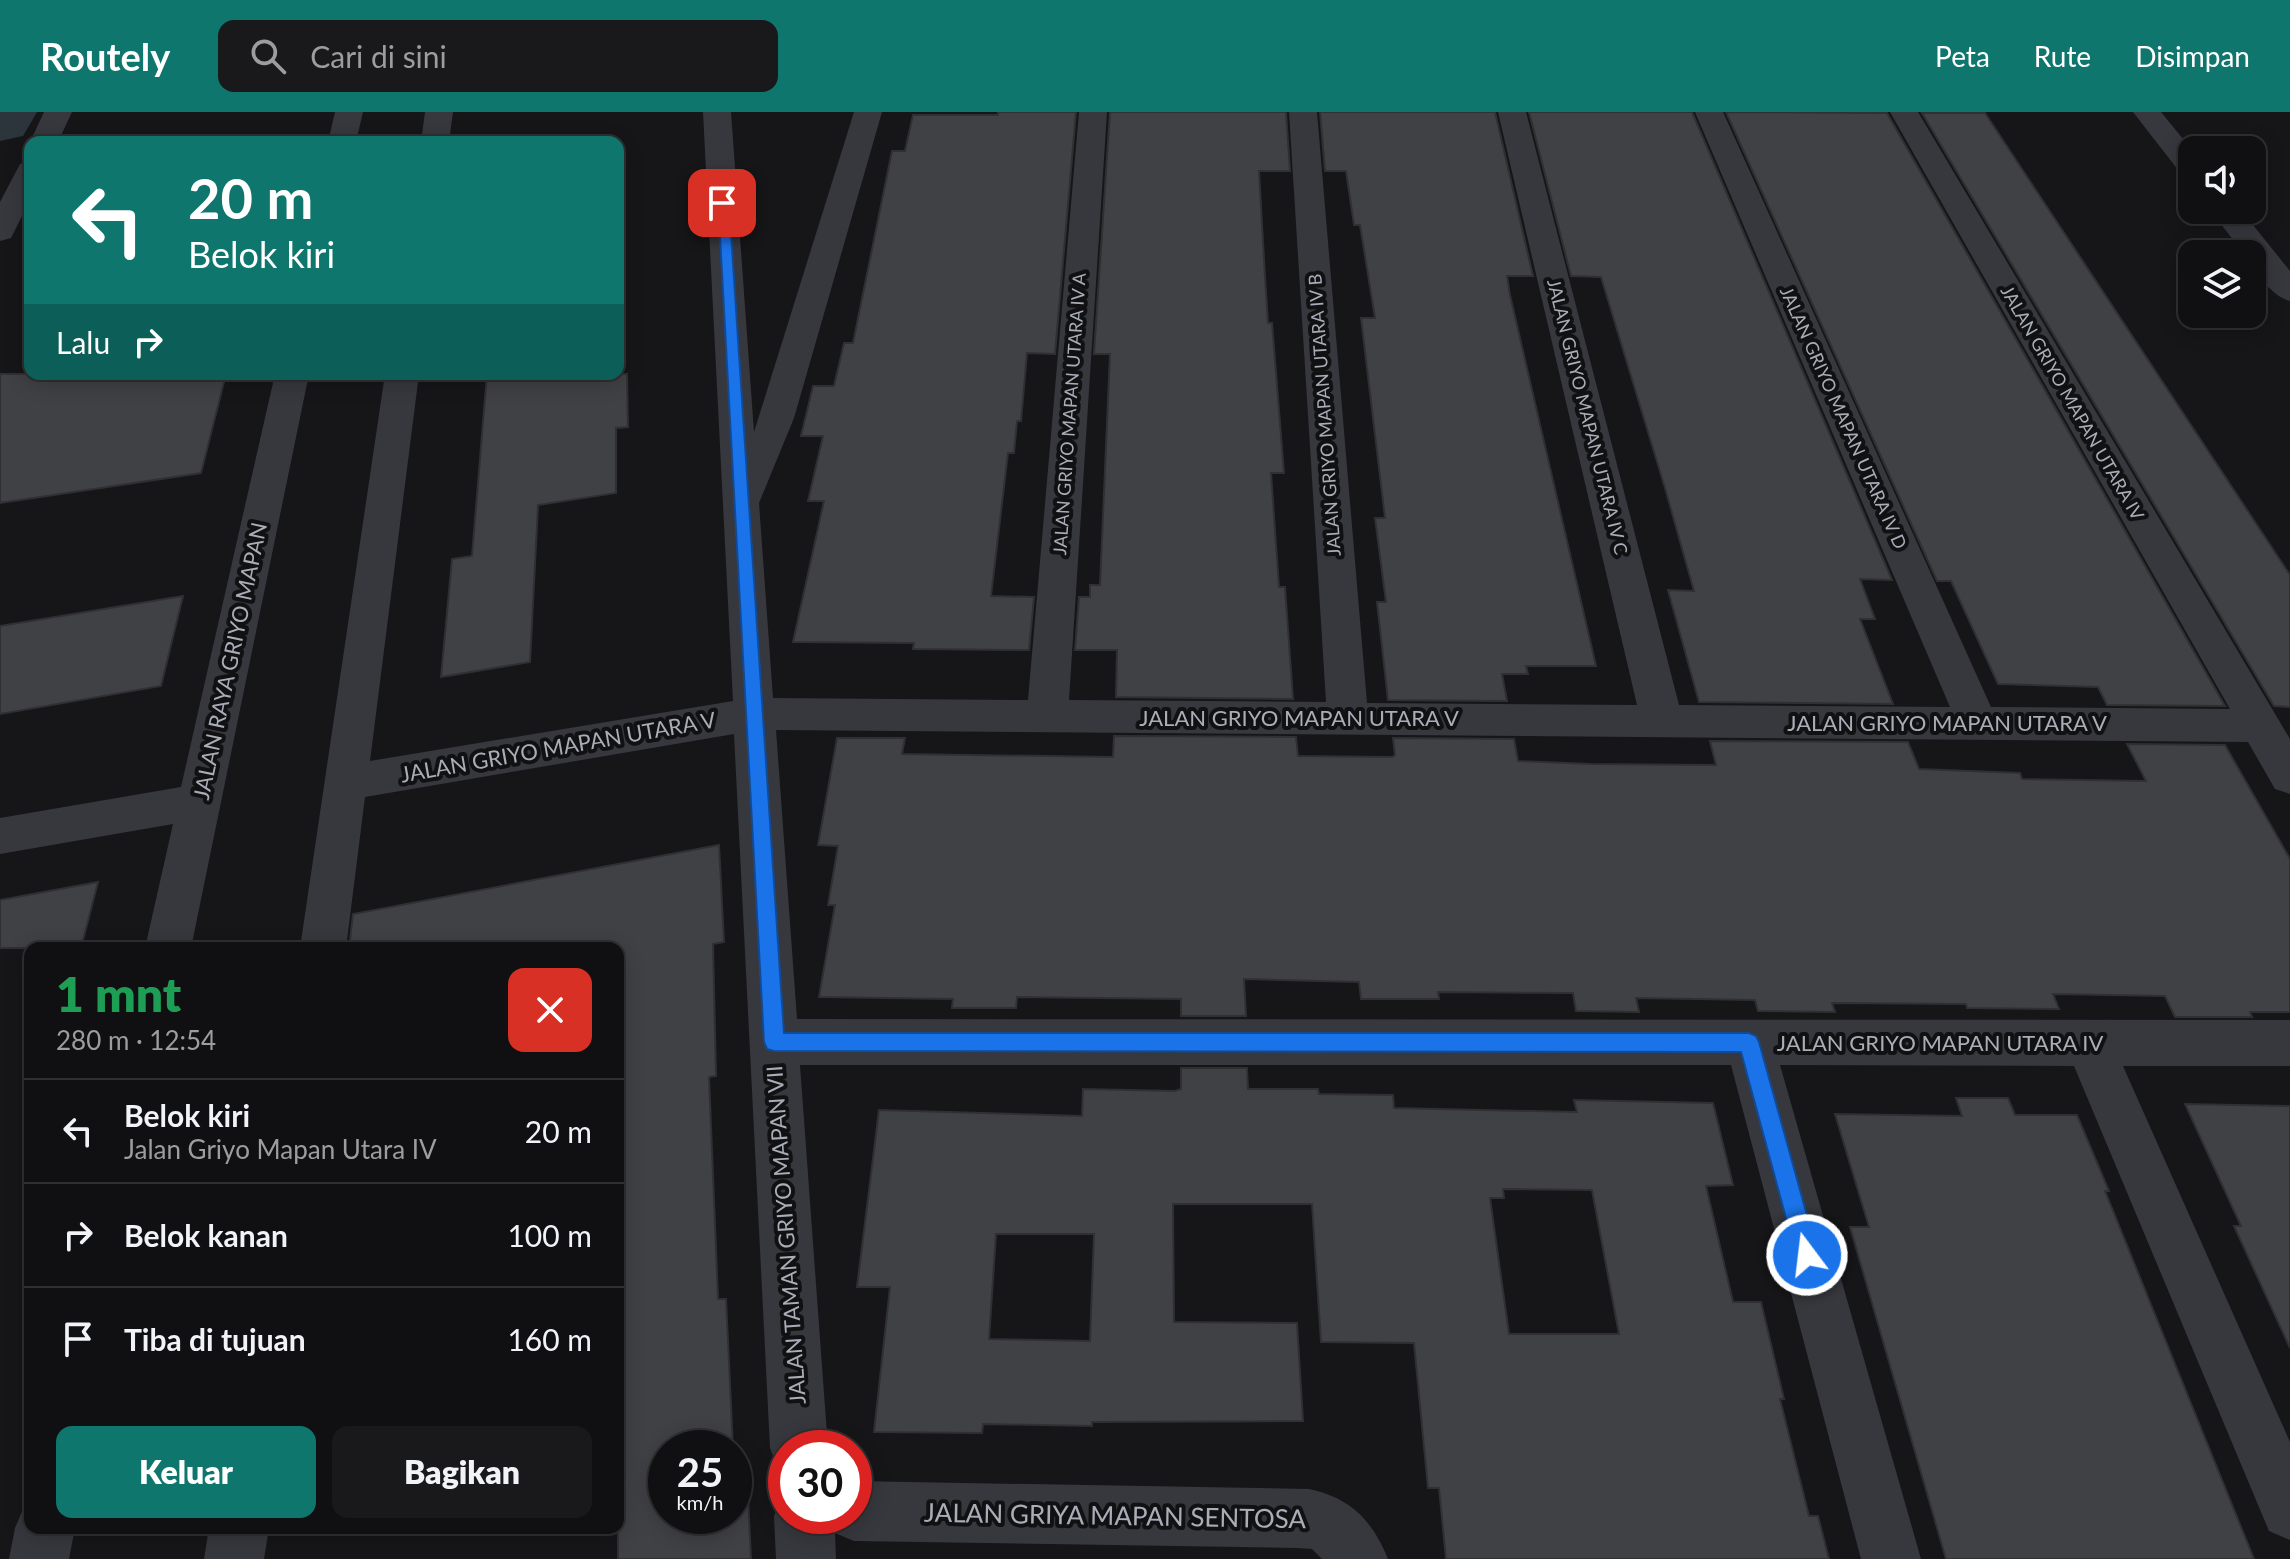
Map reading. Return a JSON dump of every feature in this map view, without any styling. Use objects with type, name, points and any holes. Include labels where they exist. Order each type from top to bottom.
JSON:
[{"type":"street","points":[[47,136],[58,112]]},
{"type":"street","points":[[343,136],[349,112]]},
{"type":"street","points":[[436,136],[439,112]]},
{"type":"street","name":"JALAN TAMAN GRIYO MAPAN VII","points":[[717,112],[798,1430]]},
{"type":"street","points":[[741,506],[777,418],[868,112],[842,112]]},
{"type":"street","name":"JALAN GRIYO MAPAN UTARA IV A","points":[[1047,717],[1093,112]]},
{"type":"street","name":"JALAN GRIYO MAPAN UTARA IV B","points":[[1303,112],[1348,719]]},
{"type":"street","name":"JALAN GRIYO MAPAN UTARA IV C","points":[[1512,112],[1662,721]]},
{"type":"street","name":"JALAN GRIYO MAPAN UTARA IV D","points":[[1709,112],[1977,723]]},
{"type":"street","name":"JALAN GRIYO MAPAN UTARA IV","points":[[1904,112],[2290,777]]},
{"type":"street","points":[[2147,112],[2178,151]]},
{"type":"street","points":[[0,232],[24,182]]},
{"type":"street","points":[[2236,224],[2290,292]]},
{"type":"street","name":"JALAN RAYA GRIYO MAPAN","points":[[169,942],[291,380]]},
{"type":"street","points":[[324,942],[401,380]]},
{"type":"street","name":"JALAN GRIYO MAPAN UTARA V","points":[[345,783],[754,714],[2258,726]]},
{"type":"street","points":[[0,836],[199,802]]},
{"type":"street","name":"JALAN GRIYO MAPAN UTARA IV","points":[[774,1042],[2290,1043]]},
{"type":"street","points":[[1749,1042],[1891,1559]]},
{"type":"street","points":[[2089,1043],[2290,1510]]},
{"type":"street","name":"JALAN GRIYA MAPAN SENTOSA","points":[[872,1511],[1251,1519],[1315,1517],[1346,1538],[1358,1559]]},
{"type":"street","points":[[39,1559],[44,1534]]},
{"type":"street","points":[[234,1559],[238,1534]]},
{"type":"street","points":[[805,1534],[806,1559]]},
{"type":"building","points":[[998,112],[1076,112],[1055,354],[1027,353],[1021,421],[1017,421],[1014,453],[1008,453],[991,596],[1034,597],[1029,650],[913,649],[914,643],[793,642],[824,501],[808,501],[823,436],[801,436],[813,386],[834,386],[844,343],[853,343],[892,151],[905,151],[913,115],[998,115]]},
{"type":"building","points":[[1110,112],[1286,112],[1290,171],[1259,171],[1268,323],[1272,323],[1284,473],[1271,473],[1279,587],[1285,587],[1293,699],[1116,697],[1117,650],[1075,650],[1079,597],[1090,597],[1090,585],[1100,585],[1110,354],[1094,354]]},
{"type":"building","points":[[1320,112],[1495,112],[1533,276],[1507,276],[1510,295],[1596,666],[1526,666],[1528,674],[1502,674],[1507,701],[1388,700],[1377,602],[1386,602],[1375,518],[1385,518],[1361,318],[1375,318],[1360,225],[1354,225],[1346,171],[1325,171]]},
{"type":"building","points":[[1529,112],[1692,112],[1892,580],[1860,579],[1875,619],[1860,619],[1893,704],[1699,702],[1668,590],[1694,591],[1665,488],[1601,277],[1571,276]]},
{"type":"building","points":[[1726,112],[1887,113],[2225,706],[2107,705],[2098,687],[1998,684],[1951,581],[1937,581]]},
{"type":"building","points":[[1922,113],[1985,113],[2290,575],[2290,707],[2274,706]]},
{"type":"building","points":[[0,374],[24,374],[24,380],[224,380],[201,473],[0,503]]},
{"type":"building","points":[[624,374],[627,374],[628,427],[616,428],[616,493],[538,505],[530,662],[441,677],[452,559],[472,556],[487,380],[624,380]]},
{"type":"building","points":[[183,596],[161,686],[0,714],[0,626]]},
{"type":"building","points":[[1114,736],[1296,737],[1298,756],[1392,757],[1395,755],[1393,738],[1514,739],[1518,761],[1716,765],[1710,741],[1908,742],[1919,769],[2020,773],[2022,779],[2146,781],[2127,744],[2225,745],[2290,859],[2290,1012],[2250,1012],[2252,1017],[2175,1017],[2165,996],[2053,994],[2059,1009],[1967,1008],[1966,1004],[1832,1003],[1835,1012],[1758,1011],[1755,1000],[1636,998],[1639,1012],[1576,1011],[1573,993],[1438,992],[1439,999],[1361,999],[1359,982],[1244,979],[1246,1016],[1181,1016],[1181,999],[1017,997],[1016,1008],[952,1008],[953,999],[819,997],[835,905],[828,905],[838,846],[818,845],[837,738],[905,738],[902,754],[1113,757]]},
{"type":"building","points":[[719,845],[724,942],[713,944],[716,1076],[709,1077],[718,1299],[726,1299],[732,1430],[648,1430],[648,1534],[750,1534],[751,1559],[618,1559],[618,1534],[624,1534],[624,942],[350,942],[353,914]]},
{"type":"building","points":[[98,882],[83,942],[24,942],[24,948],[0,948],[0,900]]},
{"type":"building","points":[[1181,1068],[1247,1068],[1248,1089],[1318,1089],[1319,1094],[1393,1095],[1394,1108],[1577,1112],[1574,1100],[1713,1103],[1733,1185],[1706,1186],[1733,1302],[1761,1302],[1784,1399],[1780,1399],[1809,1516],[1818,1516],[1829,1559],[1446,1559],[1439,1488],[1428,1488],[1414,1343],[1321,1342],[1312,1204],[1173,1204],[1174,1322],[1297,1323],[1303,1421],[1092,1422],[1092,1426],[983,1424],[982,1433],[874,1432],[890,1287],[857,1287],[879,1110],[1082,1116],[1083,1089],[1181,1089]],"holes":[[[1503,1189],[1592,1190],[1619,1334],[1509,1334],[1490,1198],[1504,1198]],[[996,1234],[1094,1234],[1090,1341],[989,1339]]]},
{"type":"building","points":[[1956,1098],[2008,1098],[2015,1115],[2077,1115],[2254,1559],[1946,1559],[1850,1227],[1869,1227],[1835,1114],[1962,1116]]},
{"type":"building","points":[[2185,1104],[2290,1106],[2290,1348],[2234,1226],[2241,1226]]},
{"type":"waterway","points":[[0,122],[5,112]]},
{"type":"route","points":[[722,203],[774,1042],[1749,1042],[1807,1255]]}]
